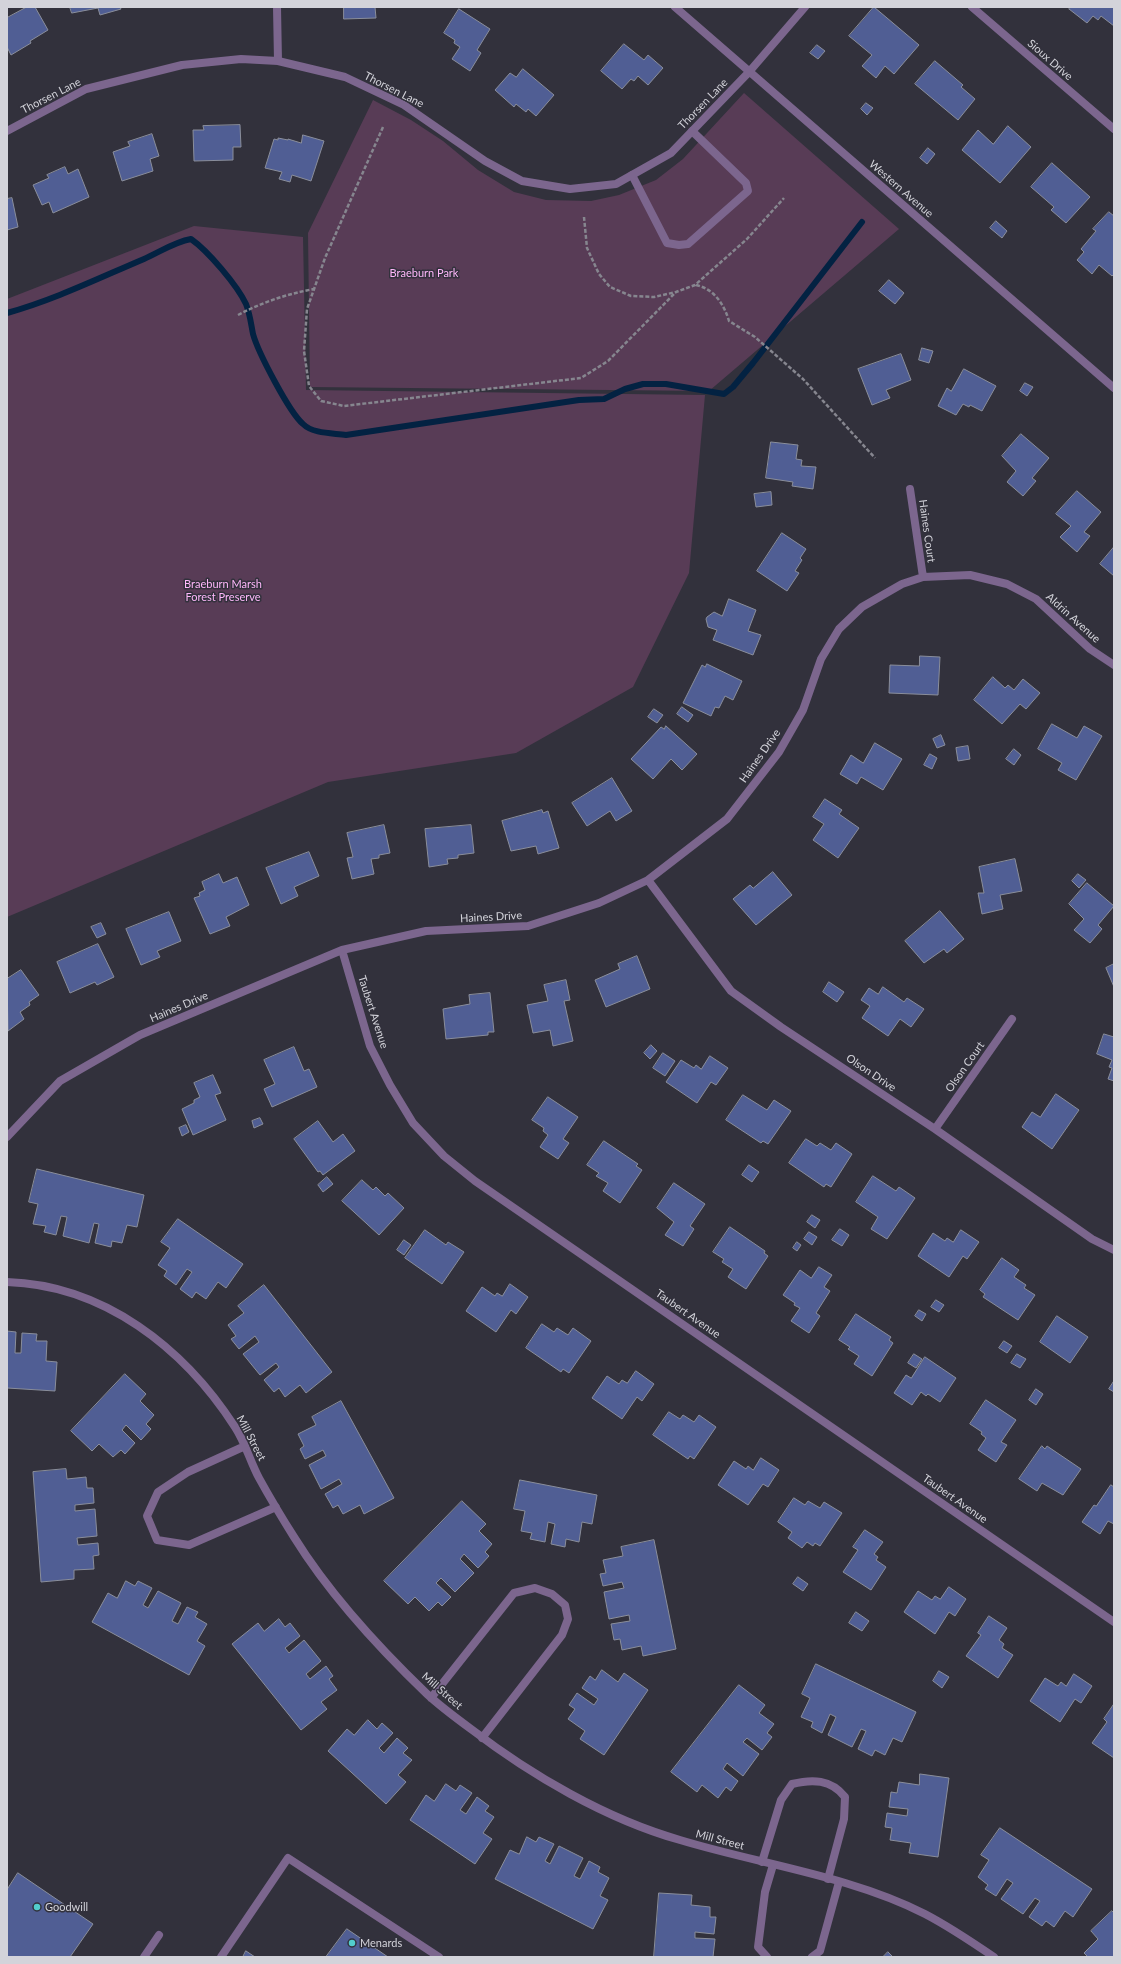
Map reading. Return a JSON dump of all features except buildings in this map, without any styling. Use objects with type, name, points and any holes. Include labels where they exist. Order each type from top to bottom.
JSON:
[{"type":"street","points":[[277,7],[278,61]]},
{"type":"street","name":"Western Avenue","points":[[675,7],[1114,388]]},
{"type":"street","name":"Thorsen Lane","points":[[7,130],[86,89],[182,65],[241,59],[278,61],[345,78],[404,105],[486,161],[522,181],[570,190],[616,184],[671,153],[749,72],[805,7]]},
{"type":"street","name":"Sioux Drive","points":[[972,7],[1114,129]]},
{"type":"street","points":[[632,175],[667,243],[679,245],[688,244],[748,191],[746,183],[692,132]]},
{"type":"street","name":"Haines Court","points":[[910,489],[923,576]]},
{"type":"street","name":"Aldrin Avenue","points":[[923,576],[970,575],[1007,584],[1036,599],[1090,649],[1114,665]]},
{"type":"street","name":"Haines Drive","points":[[7,1137],[60,1081],[140,1035],[342,950],[426,931],[528,926],[599,903],[648,880],[727,820],[779,752],[803,710],[822,659],[839,629],[862,607],[902,584],[923,576]]},
{"type":"street","name":"Olson Drive","points":[[648,880],[731,991],[782,1027],[935,1129],[1092,1239],[1114,1250]]},
{"type":"street","name":"Taubert Avenue","points":[[342,950],[373,1053],[413,1123],[444,1156],[475,1181],[1114,1622]]},
{"type":"street","name":"Olson Court","points":[[935,1129],[1012,1019]]},
{"type":"street","name":"Mill Street","points":[[7,1282],[29,1283],[72,1293],[114,1310],[158,1339],[201,1380],[237,1429],[259,1477],[276,1507],[296,1540],[341,1603],[389,1657],[430,1698],[503,1754],[602,1810],[677,1840],[864,1889],[925,1914],[994,1957]]},
{"type":"street","points":[[245,1446],[188,1472],[158,1492],[147,1516],[157,1540],[189,1545],[276,1507]]},
{"type":"street","points":[[430,1698],[514,1593],[535,1588],[552,1594],[565,1605],[568,1619],[562,1635],[482,1738]]},
{"type":"street","points":[[762,1862],[781,1800],[792,1784],[809,1780],[826,1783],[838,1789],[845,1797],[844,1819],[828,1879]]},
{"type":"street","points":[[221,1957],[288,1858],[439,1957]]},
{"type":"street","points":[[767,1957],[758,1947],[765,1892],[773,1865]]},
{"type":"street","points":[[812,1957],[820,1951],[840,1882]]},
{"type":"street","points":[[144,1957],[159,1935]]},
{"type":"path","points":[[383,127],[325,258],[307,309],[304,351],[309,386],[321,401],[344,406],[581,378],[608,361],[676,292]]},
{"type":"path","points":[[584,217],[587,248],[598,274],[610,287],[631,296],[654,297],[676,292],[695,285],[747,239],[784,198]]},
{"type":"path","points":[[695,285],[704,287],[714,293],[726,312],[729,321],[755,337],[779,356],[803,379],[875,458]]},
{"type":"path","points":[[238,315],[288,294],[314,288]]},
{"type":"green space","name":"Braeburn Park","points":[[744,93],[899,229],[709,391],[310,387],[308,233],[373,100],[411,120],[443,141],[478,170],[514,192],[546,200],[591,201],[619,195],[656,180],[683,159]]},
{"type":"green space","name":"Braeburn Marsh Forest Preserve","points":[[194,226],[303,237],[306,390],[705,395],[689,573],[633,687],[516,753],[328,782],[7,917],[7,299]]},
{"type":"waterway","points":[[7,313],[59,295],[173,245],[191,239],[214,260],[242,296],[246,304],[256,343],[282,395],[297,417],[303,424],[312,430],[346,435],[579,400],[604,399],[625,389],[643,384],[666,384],[724,394],[733,387],[753,363],[862,222]]},
{"type":"place","name":"Goodwill","points":[[37,1907]]},
{"type":"place","name":"Menards","points":[[352,1943]]}]
